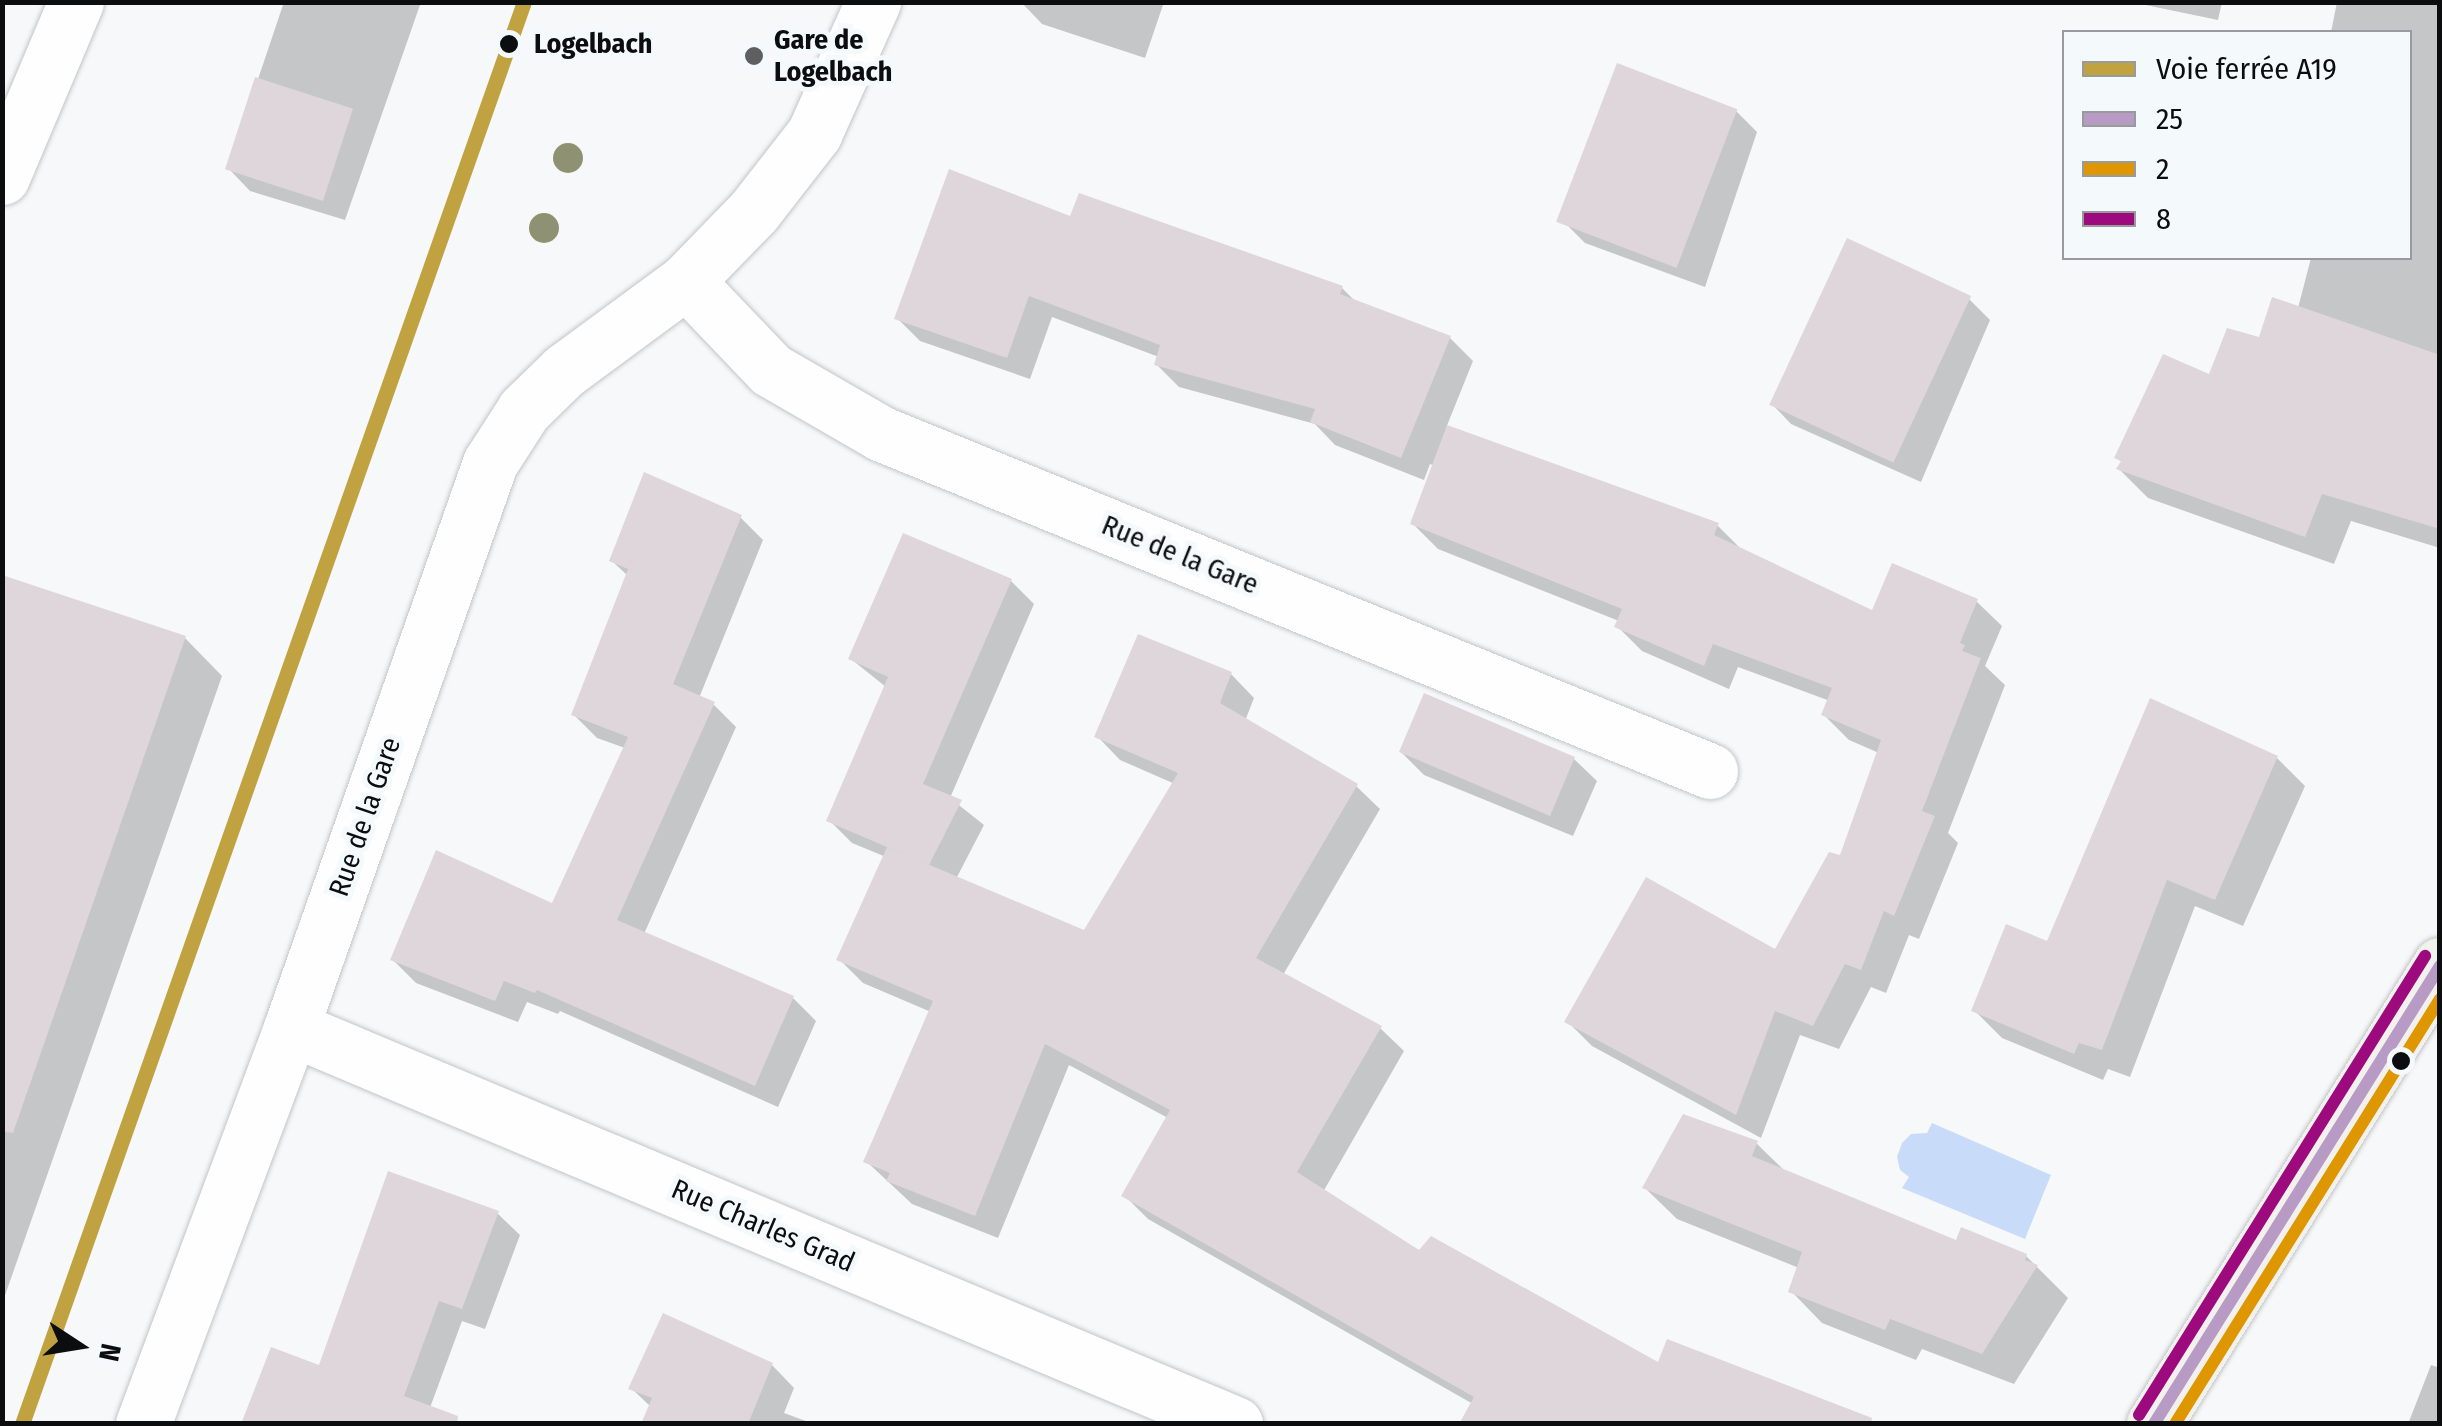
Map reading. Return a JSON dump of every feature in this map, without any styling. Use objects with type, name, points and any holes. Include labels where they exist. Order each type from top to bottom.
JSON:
[{"type":"main road","points":[[2154,1424],[2440,964]]},
{"type":"street","points":[[2,177],[76,2]]},
{"type":"street","name":"Rue de la Gare","points":[[143,1424],[290,1028],[490,463],[524,410],[564,371],[686,281],[754,211],[814,134],[874,2]]},
{"type":"street","name":"Rue de la Gare","points":[[686,281],[771,370],[882,434],[1710,771]]},
{"type":"street","name":"Rue Charles Grad","points":[[290,1028],[1235,1424]]},
{"type":"water","points":[[1932,1123],[2051,1175],[2025,1239],[1902,1188],[1909,1177],[1900,1170],[1897,1157],[1902,1143],[1911,1134],[1927,1133]]},
{"type":"building","points":[[1617,63],[1737,109],[1677,268],[1556,222]]},
{"type":"building","points":[[255,77],[353,109],[323,201],[225,169]]},
{"type":"building","points":[[949,169],[1070,216],[1079,193],[1343,286],[1340,294],[1451,336],[1401,458],[1310,422],[1315,409],[1154,365],[1160,345],[1029,296],[1007,358],[894,319]]},
{"type":"building","points":[[1847,238],[1971,296],[1893,463],[1769,405]]},
{"type":"building","points":[[2272,297],[2440,355],[2440,529],[2322,494],[2305,537],[2116,469],[2121,461],[2114,458],[2163,354],[2209,374],[2227,328],[2259,337]]},
{"type":"building","points":[[1447,425],[1719,523],[1714,535],[1872,610],[1892,563],[1978,599],[1960,643],[1965,645],[1962,651],[1981,658],[1922,811],[1935,816],[1894,916],[1884,911],[1861,970],[1845,964],[1813,1026],[1775,1011],[1736,1115],[1564,1022],[1646,877],[1775,949],[1829,852],[1840,855],[1881,740],[1821,715],[1832,688],[1713,644],[1704,666],[1614,627],[1622,609],[1410,524]]},
{"type":"building","points":[[644,472],[742,515],[673,684],[715,702],[617,920],[794,996],[755,1086],[537,990],[535,993],[504,981],[495,1001],[390,960],[436,850],[552,903],[628,737],[571,715],[628,569],[609,561]]},
{"type":"building","points":[[903,533],[1012,579],[923,784],[962,800],[929,865],[826,821],[888,677],[848,659]]},
{"type":"building","points":[[2,575],[186,636],[13,1133],[2,1131]]},
{"type":"building","points":[[1138,634],[1232,672],[1220,703],[1358,784],[1256,958],[1382,1026],[1297,1172],[1419,1250],[1431,1236],[1658,1362],[1667,1339],[1872,1418],[1871,1424],[1459,1424],[1474,1397],[1121,1196],[1170,1110],[1045,1044],[975,1216],[886,1181],[890,1173],[863,1162],[933,1001],[836,960],[887,847],[1084,930],[1178,773],[1094,737]]},
{"type":"building","points":[[1424,693],[1575,757],[1550,816],[1399,752]]},
{"type":"building","points":[[2150,698],[2278,756],[2215,900],[2167,880],[2102,1050],[2079,1043],[2074,1054],[1971,1011],[2006,924],[2047,941]]},
{"type":"building","points":[[1683,1114],[1758,1141],[1752,1156],[1956,1240],[1961,1227],[2027,1254],[2025,1260],[2038,1265],[1982,1354],[1890,1319],[1885,1330],[1788,1292],[1802,1252],[1642,1188]]},
{"type":"building","points":[[388,1171],[499,1211],[462,1309],[439,1301],[404,1396],[458,1416],[457,1424],[241,1424],[271,1347],[319,1365]]},
{"type":"building","points":[[663,1313],[773,1363],[748,1424],[641,1424],[652,1398],[628,1389]]},
{"type":"rail line","name":"A19","points":[[22,1424],[524,2]]},
{"type":"transit line","name":"8","points":[[2139,1415],[2425,956]]},
{"type":"transit line","name":"25","points":[[2154,1424],[2440,966]]},
{"type":"transit line","name":"2","points":[[2175,1424],[2440,999]]},
{"type":"place","name":"Logelbach","points":[[509,44]]},
{"type":"place","name":"Gare de Logelbach","points":[[754,56]]}]
